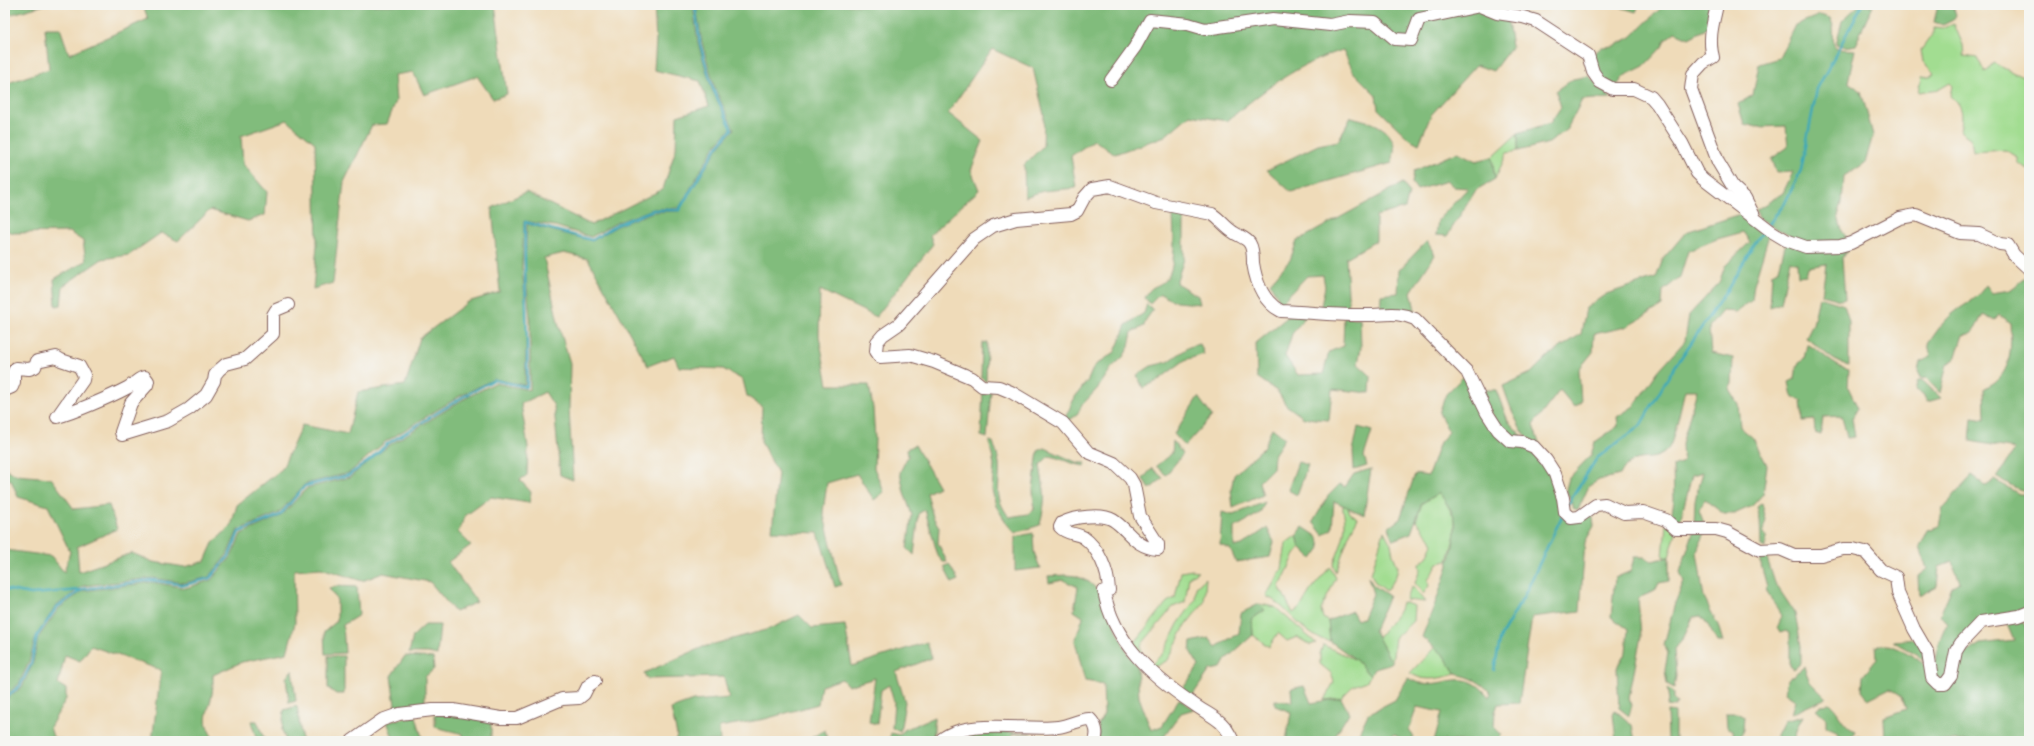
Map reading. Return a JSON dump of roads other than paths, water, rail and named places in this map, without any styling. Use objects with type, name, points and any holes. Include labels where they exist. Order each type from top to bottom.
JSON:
[{"type":"street","points":[[1717,5],[1711,32],[1710,46],[1713,57],[1703,63],[1692,74],[1691,89],[1718,162],[1733,187],[1745,198],[1756,219]]},
{"type":"street","points":[[1111,80],[1136,48],[1150,20],[1188,24],[1205,30],[1273,19],[1330,25],[1350,21],[1374,22],[1395,39],[1411,40],[1419,19],[1480,6],[1497,13],[1523,17],[1547,26],[1588,55],[1593,72],[1600,82],[1613,89],[1634,89],[1651,98],[1662,111],[1682,143],[1697,173],[1717,191],[1756,219],[1771,232],[1806,247],[1840,246],[1851,243],[1900,218],[1916,215],[1960,233],[1979,234],[2000,244],[2008,245],[2014,255],[2029,269]]},
{"type":"street","points":[[1233,741],[1227,727],[1221,721],[1183,697],[1158,679],[1143,665],[1129,647],[1111,614],[1104,591],[1109,590],[1108,582],[1096,551],[1082,537],[1064,531],[1060,527],[1062,523],[1080,516],[1106,517],[1113,520],[1130,538],[1150,549],[1158,550],[1158,544],[1140,516],[1134,485],[1122,469],[1106,459],[1088,452],[1063,423],[1011,392],[999,387],[982,386],[960,373],[910,355],[880,357],[876,351],[877,342],[883,335],[900,324],[974,238],[993,226],[1016,219],[1071,214],[1077,211],[1084,198],[1092,189],[1100,187],[1110,186],[1156,203],[1212,214],[1226,227],[1246,239],[1251,245],[1256,276],[1260,289],[1272,307],[1281,311],[1368,315],[1388,313],[1405,315],[1415,319],[1468,372],[1487,413],[1498,430],[1510,441],[1522,442],[1534,447],[1546,460],[1555,474],[1563,498],[1565,512],[1571,518],[1580,517],[1596,505],[1605,504],[1624,513],[1643,512],[1666,520],[1676,529],[1716,529],[1727,532],[1760,550],[1780,549],[1794,555],[1821,555],[1843,549],[1866,552],[1881,570],[1896,577],[1898,593],[1914,629],[1928,653],[1932,678],[1938,684],[1945,684],[1951,676],[1956,651],[1961,643],[1981,622],[2019,616],[2029,612]]},
{"type":"street","points":[[5,390],[12,387],[14,382],[14,371],[16,368],[29,369],[35,367],[37,361],[42,358],[56,357],[79,366],[84,375],[83,380],[56,417],[68,414],[126,388],[141,377],[146,377],[148,381],[147,386],[131,403],[121,432],[122,435],[159,425],[197,404],[206,395],[214,381],[215,375],[223,367],[245,359],[259,349],[273,334],[273,315],[276,310],[288,305]]},
{"type":"street","points":[[352,741],[382,720],[399,714],[433,710],[453,710],[517,718],[562,699],[579,698],[584,694],[588,686],[595,681]]},
{"type":"street","points":[[944,741],[942,739],[946,736],[976,728],[1009,726],[1051,728],[1073,724],[1084,718],[1090,719],[1094,723],[1097,738],[1095,741]]},
{"type":"waterway","points":[[5,698],[20,686],[31,664],[37,636],[57,607],[83,589],[152,580],[185,585],[210,578],[229,556],[239,532],[280,515],[305,486],[349,475],[371,459],[387,444],[461,398],[494,380],[527,387],[525,222],[592,240],[618,224],[653,210],[679,210],[717,147],[732,129],[713,89],[700,44],[695,5]]},
{"type":"waterway","points":[[1769,224],[1785,203],[1801,170],[1817,89],[1862,5]]},
{"type":"waterway","points":[[1568,504],[1597,458],[1640,426],[1670,374],[1729,287],[1764,230]]},
{"type":"waterway","points":[[1494,670],[1501,636],[1523,598],[1562,516]]},
{"type":"waterway","points":[[5,589],[31,594],[82,590]]}]
